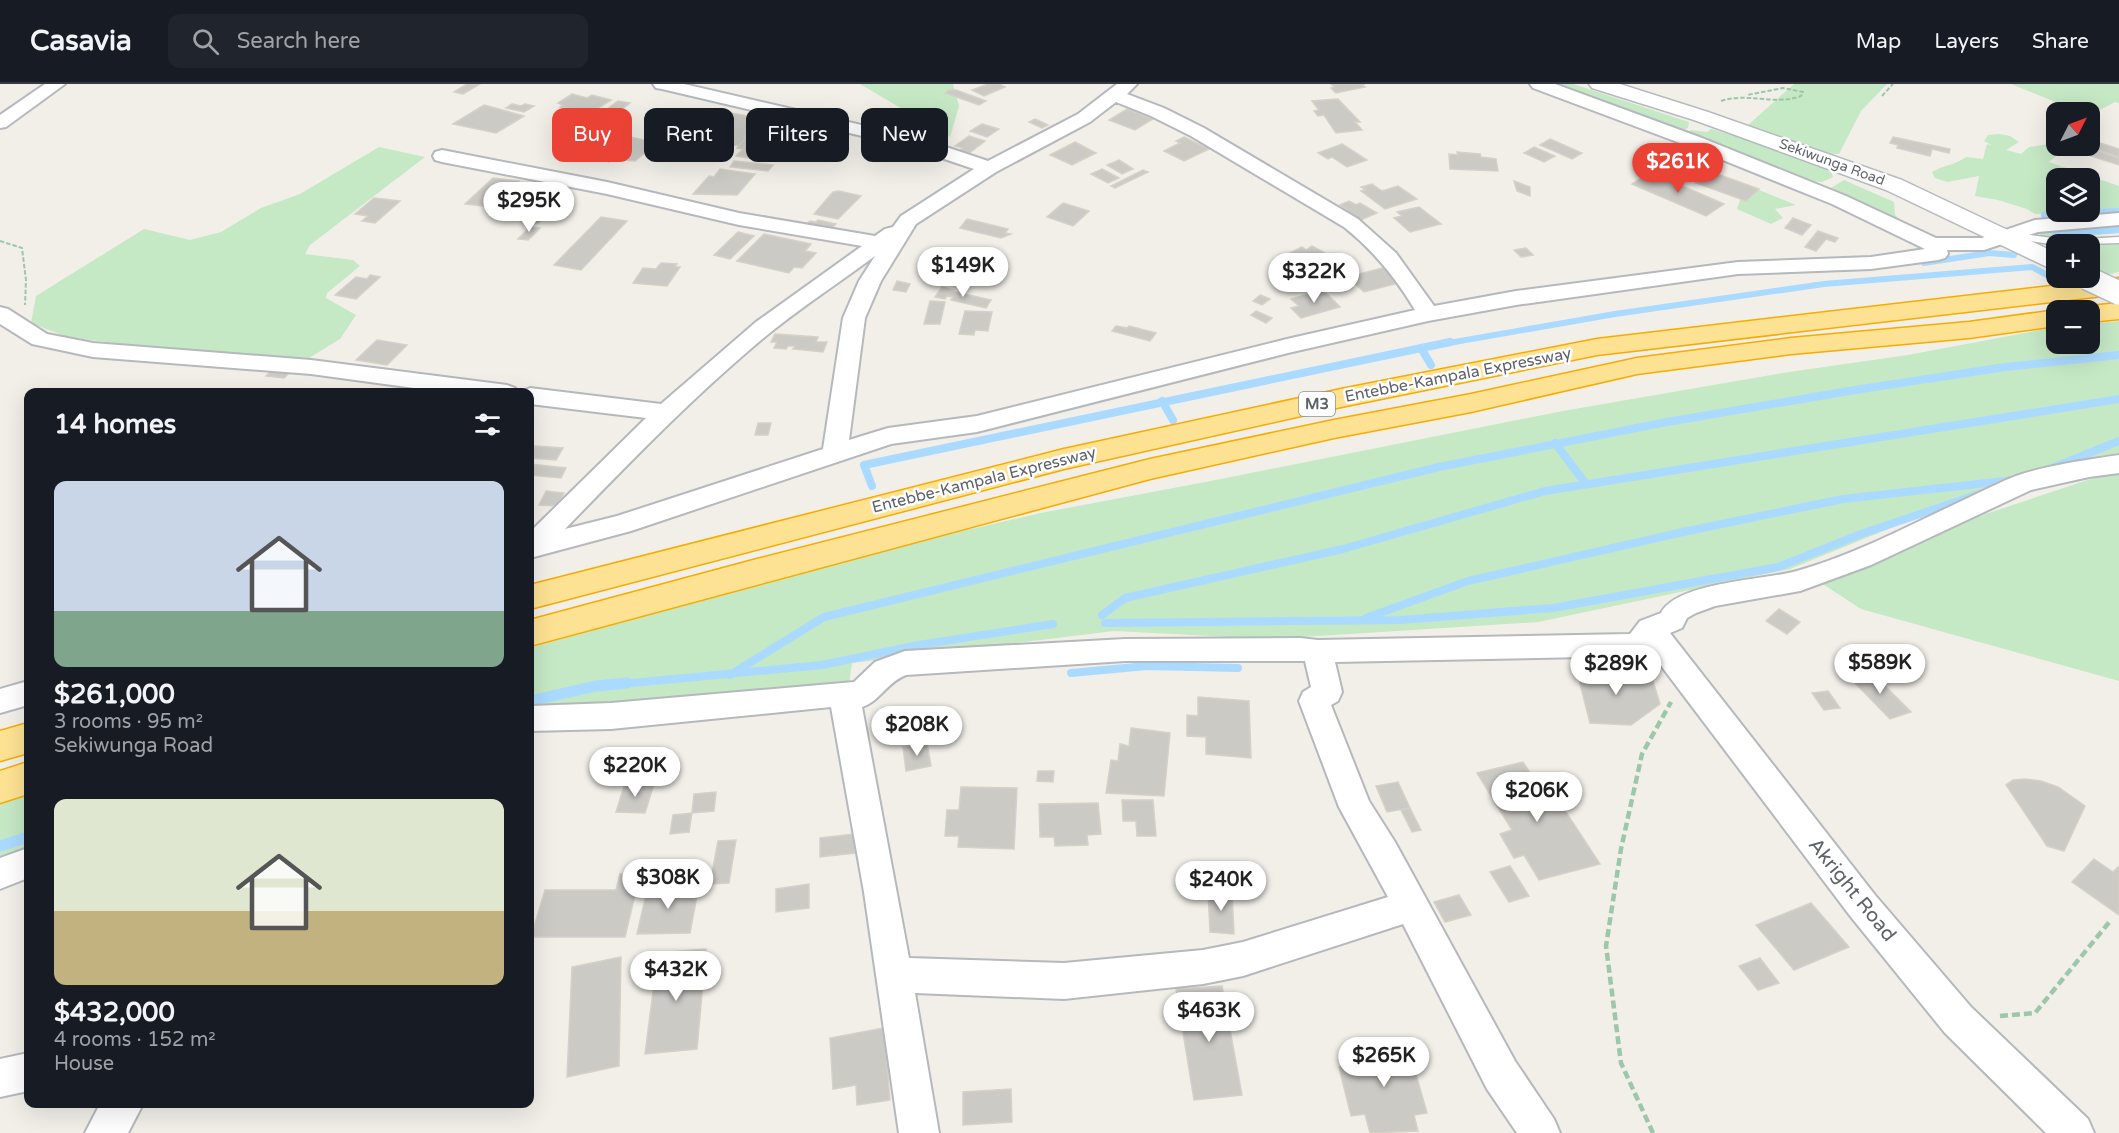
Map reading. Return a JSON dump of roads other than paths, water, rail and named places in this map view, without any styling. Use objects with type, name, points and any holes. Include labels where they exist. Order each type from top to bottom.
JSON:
[{"type":"highway","name":"Entebbe-Kampala Expressway","points":[[534,596],[1064,459],[1341,398],[1597,347],[2119,286]]},
{"type":"highway","points":[[2100,313],[2119,311]]},
{"type":"highway","name":"Entebbe-Kampala Expressway","points":[[534,632],[757,570],[1150,469],[1334,429],[1471,404],[1637,366],[1791,346],[1969,330],[2046,319]]},
{"type":"highway","points":[[0,746],[24,739]]},
{"type":"highway","points":[[0,787],[24,779]]},
{"type":"main road","name":"Sekiwunga Road","points":[[1599,84],[1701,116],[1894,185],[2010,237],[2046,257]]},
{"type":"main road","points":[[2100,284],[2119,293]]},
{"type":"street","points":[[0,123],[56,84]]},
{"type":"street","points":[[662,84],[915,143],[989,168]]},
{"type":"street","points":[[1539,84],[1695,142],[1839,200],[1933,244],[1984,244],[2010,237],[2035,226],[2119,219]]},
{"type":"street","points":[[534,544],[667,413],[746,341],[800,299],[880,243],[908,220],[989,168],[1084,118],[1121,89],[1139,103],[1195,129],[1320,203],[1376,245],[1397,266],[1428,314]]},
{"type":"street","points":[[442,156],[607,188],[739,219],[880,243]]},
{"type":"street","points":[[835,455],[854,318],[870,281],[908,220]]},
{"type":"street","points":[[534,547],[622,524],[888,436],[977,424],[1287,346],[1428,314],[1516,298],[1738,268],[1871,263],[1938,254],[1933,244]]},
{"type":"street","points":[[0,314],[40,339],[93,350],[310,366],[471,388]]},
{"type":"street","points":[[534,396],[667,413]]},
{"type":"street","points":[[534,719],[611,716],[844,694],[862,695],[873,678],[887,668],[905,663],[1125,650],[1300,649],[1318,651],[1638,645],[1650,629],[1672,620],[1676,611],[1686,605],[1714,596],[1800,582],[1861,558],[2024,483],[2089,468],[2119,464]]},
{"type":"street","name":"Akright Road","points":[[1650,629],[1863,906],[1958,1020],[2074,1133]]},
{"type":"street","points":[[1318,651],[1327,692],[1314,701],[1355,807],[1383,853],[1501,1075],[1540,1133]]},
{"type":"street","points":[[0,684],[24,691]]},
{"type":"street","points":[[0,701],[24,693]]},
{"type":"street","points":[[844,694],[895,975],[919,1133]]},
{"type":"street","points":[[0,874],[24,865]]},
{"type":"street","points":[[895,975],[1064,981],[1203,967],[1243,959],[1410,906]]},
{"type":"street","points":[[0,1078],[24,1073]]},
{"type":"street","points":[[105,1133],[121,1108]]},
{"type":"lane","points":[[2010,237],[2067,243],[2119,240]]},
{"type":"waterway","points":[[2044,215],[2119,211]]},
{"type":"waterway","points":[[2055,234],[2119,230]]},
{"type":"waterway","points":[[1924,263],[1989,253],[2014,255]]},
{"type":"waterway","points":[[1443,344],[1615,314],[1824,284],[2032,267],[2046,274]]},
{"type":"waterway","points":[[1421,348],[1450,342]]},
{"type":"waterway","points":[[1163,402],[1421,348]]},
{"type":"waterway","points":[[1421,348],[1431,365]]},
{"type":"waterway","points":[[1556,444],[1667,422],[1855,390],[2005,367],[2119,355]]},
{"type":"waterway","points":[[1102,615],[1125,598],[1343,549],[1545,491],[2119,399]]},
{"type":"waterway","points":[[872,486],[864,465],[1163,402]]},
{"type":"waterway","points":[[1163,402],[1173,420]]},
{"type":"waterway","points":[[2052,468],[2119,441]]},
{"type":"waterway","points":[[732,673],[824,617],[1439,467],[1556,444]]},
{"type":"waterway","points":[[1556,444],[1586,484]]},
{"type":"waterway","points":[[1366,618],[1468,581],[1683,532],[1843,499],[2014,480]]},
{"type":"waterway","points":[[1105,623],[1400,620],[1553,608],[1778,567],[1861,534],[1982,493]]},
{"type":"waterway","points":[[732,673],[822,665],[919,645],[1053,624]]},
{"type":"waterway","points":[[1071,673],[1147,666],[1238,668]]},
{"type":"waterway","points":[[611,685],[732,673]]},
{"type":"waterway","points":[[534,700],[596,686],[627,683]]},
{"type":"waterway","points":[[0,846],[24,838]]}]
